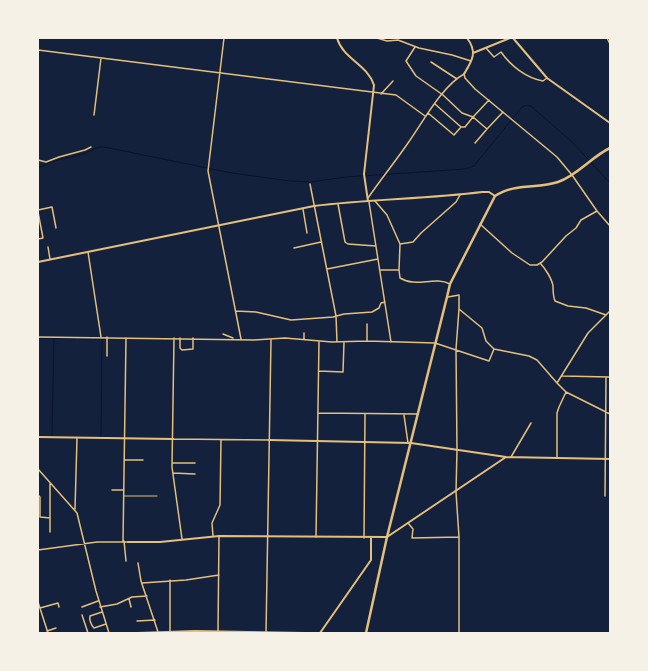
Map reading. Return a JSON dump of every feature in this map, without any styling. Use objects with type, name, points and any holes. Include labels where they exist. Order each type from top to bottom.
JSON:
[{"type":"main road","points":[[366,633],[410,443],[450,284],[480,224],[495,196],[506,189],[558,182],[572,175],[588,162],[610,148]]},
{"type":"street","points":[[224,38],[208,172],[241,339]]},
{"type":"street","points":[[337,38],[344,51],[368,72],[374,85],[364,178],[391,342]]},
{"type":"street","points":[[377,38],[387,41],[398,40],[416,47],[471,61]]},
{"type":"street","points":[[368,200],[425,116],[457,79],[464,74],[471,61],[473,53],[471,43],[466,38]]},
{"type":"street","points":[[473,53],[512,38],[547,78],[610,123]]},
{"type":"street","points":[[607,38],[610,44]]},
{"type":"street","points":[[416,47],[406,61],[416,76],[443,95],[462,113],[473,117],[487,129]]},
{"type":"street","points":[[486,48],[494,57],[501,52],[510,64],[533,79],[543,81],[547,78]]},
{"type":"street","points":[[38,50],[396,95],[425,116]]},
{"type":"street","points":[[94,115],[101,58]]},
{"type":"street","points":[[430,62],[457,79]]},
{"type":"street","points":[[464,74],[465,78],[476,89],[557,157],[610,226]]},
{"type":"street","points":[[381,94],[393,81]]},
{"type":"street","points":[[428,113],[454,135],[461,127],[465,127],[489,100]]},
{"type":"street","points":[[435,104],[461,127]]},
{"type":"street","points":[[475,143],[503,112]]},
{"type":"street","points":[[38,160],[46,162],[85,150],[90,147]]},
{"type":"street","points":[[310,184],[336,316],[337,342]]},
{"type":"street","points":[[38,262],[314,206],[368,200],[374,201],[489,192],[495,196]]},
{"type":"street","points":[[400,244],[413,242],[456,202],[460,195]]},
{"type":"street","points":[[374,201],[387,215],[400,244],[400,278],[408,282],[420,283],[444,281],[450,284]]},
{"type":"street","points":[[338,203],[345,242],[376,246]]},
{"type":"street","points":[[38,239],[43,238],[38,211],[52,207],[56,228]]},
{"type":"street","points":[[303,209],[307,233]]},
{"type":"street","points":[[480,224],[524,262],[530,265],[537,265],[576,228],[581,220],[597,211]]},
{"type":"street","points":[[294,248],[321,242]]},
{"type":"street","points":[[48,247],[50,260]]},
{"type":"street","points":[[88,252],[101,337]]},
{"type":"street","points":[[326,270],[378,259]]},
{"type":"street","points":[[540,263],[553,285],[552,291],[555,302],[568,306],[586,308],[606,315]]},
{"type":"street","points":[[380,270],[399,270]]},
{"type":"street","points":[[447,297],[459,295],[456,349],[456,492],[459,537],[459,633]]},
{"type":"street","points":[[236,312],[256,312],[287,320],[372,312],[379,308],[381,303],[385,302]]},
{"type":"street","points":[[459,310],[482,328],[486,341],[494,349],[529,356],[537,360],[566,392],[610,414]]},
{"type":"street","points":[[557,383],[588,333],[610,311]]},
{"type":"street","points":[[367,324],[367,341]]},
{"type":"street","points":[[304,333],[304,339]]},
{"type":"street","points":[[223,334],[235,339]]},
{"type":"street","points":[[38,337],[271,340],[285,338],[337,342],[367,341],[435,343],[489,361],[494,349]]},
{"type":"street","points":[[107,337],[107,356]]},
{"type":"street","points":[[126,338],[123,541],[126,561]]},
{"type":"street","points":[[174,338],[173,473],[182,539]]},
{"type":"street","points":[[180,338],[180,348],[182,350],[191,350],[193,338]]},
{"type":"street","points":[[266,632],[271,340]]},
{"type":"street","points":[[316,537],[319,341]]},
{"type":"street","points":[[319,371],[343,372],[344,342]]},
{"type":"street","points":[[562,376],[610,377]]},
{"type":"street","points":[[604,496],[606,377]]},
{"type":"street","points":[[557,458],[557,413],[566,392]]},
{"type":"street","points":[[318,413],[418,414]]},
{"type":"street","points":[[364,538],[365,414]]},
{"type":"street","points":[[404,414],[410,443]]},
{"type":"street","points":[[511,457],[531,423]]},
{"type":"street","points":[[38,437],[410,443],[506,457],[610,459]]},
{"type":"street","points":[[75,509],[77,438]]},
{"type":"street","points":[[213,536],[212,523],[220,505],[221,440]]},
{"type":"street","points":[[38,550],[108,541],[158,542],[213,536],[388,537],[506,457]]},
{"type":"street","points":[[124,460],[143,460]]},
{"type":"street","points":[[173,463],[195,463]]},
{"type":"street","points":[[38,470],[75,509],[77,513],[98,601],[108,633]]},
{"type":"street","points":[[173,473],[195,474]]},
{"type":"street","points":[[50,483],[50,532]]},
{"type":"street","points":[[112,490],[124,490]]},
{"type":"street","points":[[38,495],[40,497],[40,518],[50,518]]},
{"type":"street","points":[[408,523],[413,529],[412,538],[459,537]]},
{"type":"street","points":[[218,631],[219,536]]},
{"type":"street","points":[[320,633],[371,560],[371,538]]},
{"type":"street","points":[[138,562],[142,583],[158,632]]},
{"type":"street","points":[[142,583],[218,575]]},
{"type":"street","points":[[170,580],[170,632]]},
{"type":"street","points":[[100,607],[117,604],[129,598],[147,596]]},
{"type":"street","points":[[129,598],[130,607]]},
{"type":"street","points":[[82,607],[98,601]]},
{"type":"street","points":[[38,602],[47,632],[56,628]]},
{"type":"street","points":[[40,608],[58,602],[59,607]]},
{"type":"street","points":[[102,612],[90,616],[92,626],[94,628],[106,624]]},
{"type":"street","points":[[82,615],[88,633]]},
{"type":"street","points":[[137,621],[155,620]]},
{"type":"street","points":[[138,633],[218,631],[305,633]]},
{"type":"lane","points":[[124,496],[157,496]]},
{"type":"waterway","points":[[38,168],[54,161],[83,154],[99,147],[104,147],[232,173],[290,181],[310,182],[346,177],[465,169],[474,166],[522,107],[527,105],[532,107],[572,142],[610,183]]},
{"type":"waterway","points":[[38,338],[76,339]]},
{"type":"waterway","points":[[52,436],[54,338]]},
{"type":"waterway","points":[[79,339],[105,339]]},
{"type":"waterway","points":[[101,437],[102,339]]}]
